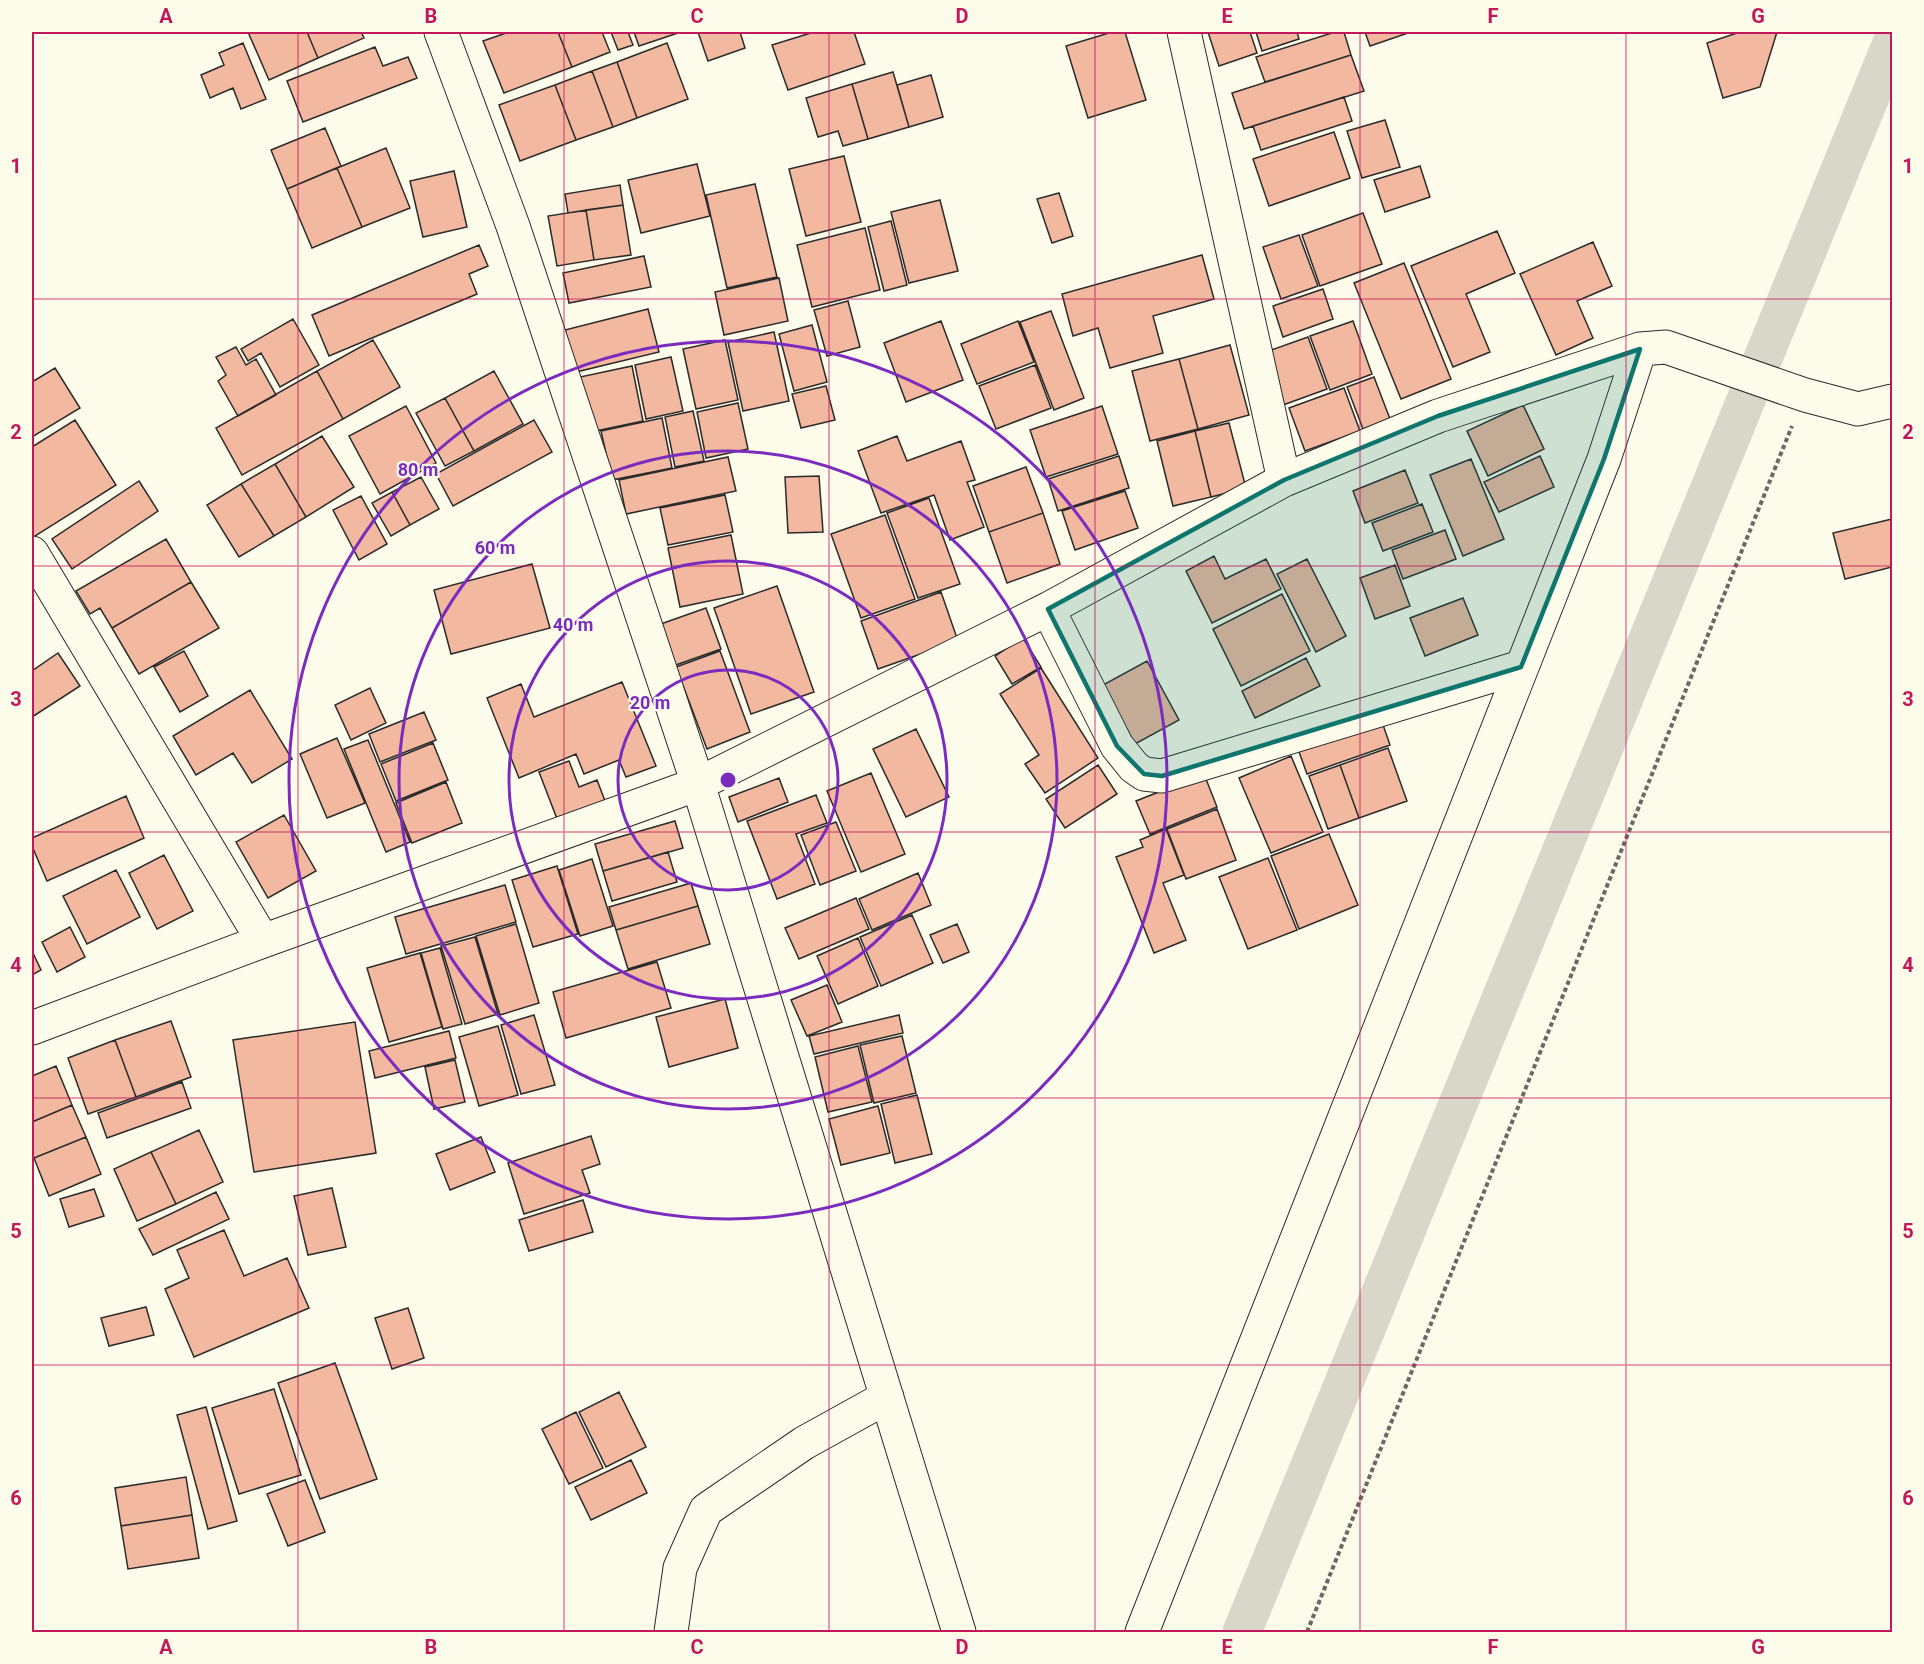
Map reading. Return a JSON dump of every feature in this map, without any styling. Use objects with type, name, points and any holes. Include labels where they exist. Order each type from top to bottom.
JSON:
[{"type":"street","points":[[441,32],[513,226],[698,784],[959,1632]]},
{"type":"street","points":[[1184,32],[1284,480]]},
{"type":"street","points":[[1142,1632],[1521,667],[1604,459],[1653,348]]},
{"type":"street","points":[[32,1028],[263,941],[698,784],[1048,609],[1284,480],[1438,416],[1653,348],[1858,409],[1893,401]]},
{"type":"street","points":[[32,553],[263,941]]},
{"type":"street","points":[[1048,609],[1117,746],[1134,767],[1144,774],[1162,776],[1521,667]]},
{"type":"street","points":[[671,1632],[680,1568],[706,1510],[804,1443],[887,1397]]},
{"type":"path","points":[[1307,1632],[1802,394]]},
{"type":"highlighted area","points":[[1640,349],[1604,459],[1521,667],[1162,776],[1144,774],[1117,746],[1048,609],[1284,480],[1438,416]]},
{"type":"building","points":[[248,32],[307,32],[318,58],[269,80]]},
{"type":"building","points":[[307,32],[361,32],[364,38],[318,58]]},
{"type":"building","points":[[509,32],[558,32],[572,67],[504,93],[483,41]]},
{"type":"building","points":[[558,32],[602,32],[610,52],[572,67]]},
{"type":"building","points":[[611,32],[628,32],[633,45],[618,50]]},
{"type":"building","points":[[634,32],[681,32],[639,46]]},
{"type":"building","points":[[698,32],[740,32],[745,48],[708,61]]},
{"type":"building","points":[[814,32],[854,32],[865,64],[788,90],[772,45]]},
{"type":"building","points":[[1112,32],[1125,32],[1146,100],[1088,118],[1066,46]]},
{"type":"building","points":[[1208,32],[1250,32],[1257,53],[1219,66]]},
{"type":"building","points":[[1256,32],[1297,32],[1299,39],[1262,51]]},
{"type":"building","points":[[1335,32],[1344,32],[1351,55],[1265,82],[1256,57]]},
{"type":"building","points":[[1365,32],[1411,32],[1370,46]]},
{"type":"building","points":[[1740,32],[1777,32],[1760,87],[1723,98],[1707,43]]},
{"type":"building","points":[[243,43],[266,99],[241,109],[233,88],[210,98],[201,75],[224,65],[219,53]]},
{"type":"building","points":[[667,43],[688,99],[637,118],[617,62]]},
{"type":"building","points":[[375,47],[383,66],[408,57],[417,78],[303,122],[287,81]]},
{"type":"building","points":[[1351,55],[1364,91],[1244,129],[1232,93]]},
{"type":"building","points":[[617,62],[637,118],[613,127],[592,71]]},
{"type":"building","points":[[592,71],[613,127],[576,140],[555,85]]},
{"type":"building","points":[[893,72],[909,127],[868,139],[852,84]]},
{"type":"building","points":[[931,75],[943,117],[909,127],[897,85]]},
{"type":"building","points":[[852,84],[868,139],[843,146],[838,131],[818,137],[806,98]]},
{"type":"building","points":[[555,85],[576,140],[520,161],[499,105]]},
{"type":"building","points":[[1344,97],[1352,121],[1261,150],[1253,126]]},
{"type":"building","points":[[1385,120],[1400,167],[1362,178],[1347,131]]},
{"type":"building","points":[[325,128],[341,166],[287,189],[271,150]]},
{"type":"building","points":[[1334,132],[1350,178],[1269,206],[1253,159]]},
{"type":"building","points":[[386,148],[410,208],[362,227],[337,168]]},
{"type":"building","points":[[844,156],[861,222],[806,236],[789,169]]},
{"type":"building","points":[[697,164],[710,216],[641,233],[628,180]]},
{"type":"building","points":[[1420,166],[1430,197],[1385,212],[1374,180]]},
{"type":"building","points":[[337,168],[362,227],[312,248],[287,189]]},
{"type":"building","points":[[454,171],[467,227],[423,237],[410,181]]},
{"type":"building","points":[[755,184],[777,277],[727,288],[706,195]]},
{"type":"building","points":[[620,185],[623,205],[568,213],[565,194]]},
{"type":"building","points":[[1059,193],[1073,236],[1052,243],[1037,199]]},
{"type":"building","points":[[940,200],[958,271],[909,283],[891,212]]},
{"type":"building","points":[[623,205],[631,255],[594,260],[586,210]]},
{"type":"building","points":[[586,210],[594,260],[557,266],[548,216]]},
{"type":"building","points":[[1363,213],[1382,264],[1320,286],[1302,235]]},
{"type":"building","points":[[891,221],[907,285],[884,291],[868,227]]},
{"type":"building","points":[[865,228],[880,290],[812,307],[797,245]]},
{"type":"building","points":[[1497,231],[1515,273],[1466,294],[1490,352],[1453,367],[1411,266]]},
{"type":"building","points":[[1299,235],[1318,286],[1281,299],[1263,247]]},
{"type":"building","points":[[1593,242],[1612,286],[1577,301],[1593,338],[1556,355],[1520,274]]},
{"type":"building","points":[[479,245],[488,266],[469,274],[477,294],[329,356],[312,315]]},
{"type":"building","points":[[1202,255],[1214,299],[1153,316],[1163,353],[1110,368],[1098,328],[1073,336],[1062,294]]},
{"type":"building","points":[[644,256],[651,287],[569,303],[563,273]]},
{"type":"building","points":[[1404,263],[1451,379],[1401,399],[1354,283]]},
{"type":"building","points":[[779,278],[788,321],[724,335],[715,292]]},
{"type":"building","points":[[1323,289],[1333,319],[1283,337],[1273,306]]},
{"type":"building","points":[[848,301],[860,347],[827,356],[814,310]]},
{"type":"building","points":[[648,309],[659,352],[576,372],[565,330]]},
{"type":"building","points":[[1051,311],[1084,398],[1054,410],[1020,322]]},
{"type":"building","points":[[293,319],[319,365],[280,387],[261,353],[248,361],[241,349]]},
{"type":"building","points":[[941,321],[963,380],[906,402],[884,343]]},
{"type":"building","points":[[1018,321],[1034,362],[977,384],[961,344]]},
{"type":"building","points":[[1353,321],[1372,374],[1330,390],[1310,336]]},
{"type":"building","points":[[812,325],[827,382],[794,391],[779,334]]},
{"type":"building","points":[[774,332],[789,401],[743,411],[728,342]]},
{"type":"building","points":[[1308,337],[1327,389],[1283,405],[1263,353]]},
{"type":"building","points":[[373,340],[400,387],[343,419],[317,371]]},
{"type":"building","points":[[725,340],[738,400],[696,409],[683,349]]},
{"type":"building","points":[[1230,345],[1249,415],[1198,429],[1179,359]]},
{"type":"building","points":[[236,347],[246,365],[256,359],[276,395],[238,416],[218,381],[226,375],[216,357]]},
{"type":"building","points":[[671,357],[683,411],[646,419],[635,365]]},
{"type":"building","points":[[1179,359],[1198,429],[1150,441],[1132,371]]},
{"type":"building","points":[[1035,365],[1051,408],[996,429],[979,386]]},
{"type":"building","points":[[632,366],[643,421],[591,432],[580,377]]},
{"type":"building","points":[[55,368],[80,408],[32,437],[32,382]]},
{"type":"building","points":[[317,371],[343,419],[242,475],[216,428]]},
{"type":"building","points":[[494,371],[523,424],[474,451],[445,398]]},
{"type":"building","points":[[1374,377],[1390,419],[1363,429],[1347,387]]},
{"type":"building","points":[[826,386],[835,420],[801,428],[792,394]]},
{"type":"building","points":[[1344,388],[1360,431],[1305,451],[1289,408]]},
{"type":"building","points":[[445,398],[474,451],[445,466],[416,413]]},
{"type":"building","points":[[738,403],[748,449],[706,458],[697,412]]},
{"type":"building","points":[[1523,405],[1544,449],[1488,476],[1467,431]]},
{"type":"building","points":[[406,406],[436,463],[380,494],[349,436]]},
{"type":"building","points":[[1102,406],[1118,454],[1046,477],[1030,430]]},
{"type":"building","points":[[693,411],[704,461],[675,467],[665,417]]},
{"type":"building","points":[[662,418],[672,468],[612,480],[601,431]]},
{"type":"building","points":[[75,420],[116,485],[32,538],[32,447]]},
{"type":"building","points":[[534,420],[552,452],[453,506],[436,474]]},
{"type":"building","points":[[1229,423],[1246,488],[1211,497],[1195,431]]},
{"type":"building","points":[[1195,431],[1211,497],[1173,506],[1157,441]]},
{"type":"building","points":[[322,436],[354,487],[306,517],[275,464]]},
{"type":"building","points":[[897,436],[907,461],[961,441],[975,480],[967,482],[984,527],[950,540],[934,495],[881,513],[858,451]]},
{"type":"building","points":[[1119,456],[1129,488],[1058,511],[1048,479]]},
{"type":"building","points":[[1540,456],[1554,487],[1499,512],[1484,482]]},
{"type":"building","points":[[728,457],[736,491],[626,514],[619,480]]},
{"type":"building","points":[[1471,459],[1504,539],[1463,556],[1430,475]]},
{"type":"building","points":[[275,464],[306,517],[274,536],[241,484]]},
{"type":"building","points":[[1026,467],[1043,513],[989,532],[973,486]]},
{"type":"building","points":[[1405,470],[1418,503],[1365,523],[1353,491]]},
{"type":"building","points":[[819,476],[823,532],[788,533],[785,477]]},
{"type":"building","points":[[421,477],[439,509],[410,525],[392,492]]},
{"type":"building","points":[[139,481],[158,511],[72,569],[52,539]]},
{"type":"building","points":[[241,484],[274,536],[239,557],[207,505]]},
{"type":"building","points":[[1125,491],[1138,528],[1075,550],[1062,511]]},
{"type":"building","points":[[392,492],[410,525],[391,536],[372,503]]},
{"type":"building","points":[[725,495],[733,532],[668,545],[660,508]]},
{"type":"building","points":[[361,496],[387,544],[359,560],[333,510]]},
{"type":"building","points":[[929,498],[960,584],[918,598],[887,513]]},
{"type":"building","points":[[1422,504],[1433,532],[1383,551],[1372,523]]},
{"type":"building","points":[[1043,513],[1060,564],[1007,583],[989,532]]},
{"type":"building","points":[[885,515],[915,599],[861,618],[831,534]]},
{"type":"building","points":[[1892,519],[1892,567],[1845,579],[1833,533]]},
{"type":"building","points":[[1445,530],[1456,559],[1403,579],[1392,550]]},
{"type":"building","points":[[731,535],[743,594],[680,607],[668,548]]},
{"type":"building","points":[[166,539],[191,582],[112,628],[100,608],[90,614],[76,591]]},
{"type":"building","points":[[1214,556],[1225,579],[1266,559],[1281,589],[1212,623],[1186,571]]},
{"type":"building","points":[[1307,559],[1346,636],[1316,652],[1277,574]]},
{"type":"building","points":[[532,564],[550,628],[451,654],[434,590]]},
{"type":"building","points":[[1395,565],[1410,606],[1375,619],[1360,578]]},
{"type":"building","points":[[191,582],[219,628],[139,674],[112,628]]},
{"type":"building","points":[[777,586],[814,692],[751,714],[714,608]]},
{"type":"building","points":[[941,592],[958,641],[878,669],[861,621]]},
{"type":"building","points":[[1282,594],[1310,651],[1241,686],[1213,629]]},
{"type":"building","points":[[1463,598],[1478,635],[1425,656],[1410,618]]},
{"type":"building","points":[[706,608],[721,649],[673,666],[658,625]]},
{"type":"building","points":[[1023,638],[1041,667],[1012,684],[995,656]]},
{"type":"building","points":[[184,651],[208,696],[180,712],[154,667]]},
{"type":"building","points":[[720,651],[750,732],[707,749],[676,667]]},
{"type":"building","points":[[58,653],[80,686],[32,717],[32,671]]},
{"type":"building","points":[[1306,658],[1320,686],[1255,718],[1242,691]]},
{"type":"building","points":[[1147,661],[1179,720],[1135,744],[1103,685]]},
{"type":"building","points":[[1041,668],[1098,758],[1045,793],[1025,764],[1039,755],[1000,694]]},
{"type":"building","points":[[622,682],[656,766],[626,777],[619,760],[584,774],[576,754],[519,778],[487,698],[521,684],[534,717]]},
{"type":"building","points":[[370,688],[386,723],[351,740],[335,705]]},
{"type":"building","points":[[250,690],[292,759],[252,783],[233,753],[196,775],[173,736]]},
{"type":"building","points":[[424,712],[436,740],[380,762],[369,734]]},
{"type":"building","points":[[1381,719],[1390,745],[1307,774],[1298,749]]},
{"type":"building","points":[[916,729],[949,797],[906,817],[873,749]]},
{"type":"building","points":[[337,738],[365,803],[327,818],[300,754]]},
{"type":"building","points":[[368,740],[410,842],[386,852],[344,749]]},
{"type":"building","points":[[433,743],[448,780],[396,801],[381,764]]},
{"type":"building","points":[[1388,748],[1407,801],[1359,818],[1340,765]]},
{"type":"building","points":[[1291,756],[1323,832],[1271,853],[1239,778]]},
{"type":"building","points":[[569,761],[579,787],[597,780],[607,806],[559,824],[539,772]]},
{"type":"building","points":[[1098,765],[1117,794],[1065,828],[1046,799]]},
{"type":"building","points":[[1340,765],[1359,818],[1328,829],[1309,776]]},
{"type":"building","points":[[871,773],[905,854],[861,872],[827,791]]},
{"type":"building","points":[[1204,774],[1217,807],[1150,834],[1136,801]]},
{"type":"building","points":[[779,778],[788,802],[738,822],[729,797]]},
{"type":"building","points":[[446,782],[462,823],[412,843],[396,803]]},
{"type":"building","points":[[816,795],[827,823],[796,834],[815,884],[777,899],[747,821]]},
{"type":"building","points":[[126,796],[144,838],[47,881],[32,846],[32,838]]},
{"type":"building","points":[[1217,809],[1236,860],[1186,879],[1167,829]]},
{"type":"building","points":[[284,815],[316,871],[268,898],[236,842]]},
{"type":"building","points":[[675,821],[683,848],[603,871],[595,844]]},
{"type":"building","points":[[836,822],[856,871],[820,885],[801,835]]},
{"type":"building","points":[[1166,829],[1184,875],[1163,883],[1186,940],[1154,953],[1116,857],[1143,847],[1140,840]]},
{"type":"building","points":[[1329,834],[1358,905],[1299,929],[1271,856]]},
{"type":"building","points":[[668,852],[677,882],[612,901],[603,871]]},
{"type":"building","points":[[164,855],[193,911],[157,929],[129,873]]},
{"type":"building","points":[[1268,858],[1297,930],[1248,949],[1219,877]]},
{"type":"building","points":[[592,859],[613,926],[580,936],[559,870]]},
{"type":"building","points":[[557,866],[578,934],[533,947],[512,880]]},
{"type":"building","points":[[116,870],[140,917],[87,944],[63,896]]},
{"type":"building","points":[[918,873],[931,905],[872,930],[859,899]]},
{"type":"building","points":[[691,883],[698,906],[616,930],[609,907]]},
{"type":"building","points":[[505,885],[516,922],[406,954],[395,917]]},
{"type":"building","points":[[856,898],[869,929],[799,959],[785,928]]},
{"type":"building","points":[[698,906],[710,944],[628,969],[616,930]]},
{"type":"building","points":[[912,915],[933,963],[881,986],[860,937]]},
{"type":"building","points":[[516,924],[539,1003],[500,1015],[476,936]]},
{"type":"building","points":[[957,924],[969,952],[943,963],[930,935]]},
{"type":"building","points":[[70,927],[85,957],[57,972],[42,942]]},
{"type":"building","points":[[475,937],[498,1014],[465,1024],[441,946]]},
{"type":"building","points":[[858,938],[878,986],[838,1004],[817,956]]},
{"type":"building","points":[[440,948],[462,1024],[443,1029],[421,953]]},
{"type":"building","points":[[32,951],[41,970],[32,975]]},
{"type":"building","points":[[420,953],[442,1027],[389,1042],[367,968]]},
{"type":"building","points":[[657,962],[671,1008],[566,1038],[553,992]]},
{"type":"building","points":[[827,985],[842,1022],[807,1036],[791,1000]]},
{"type":"building","points":[[725,999],[738,1048],[669,1067],[656,1017]]},
{"type":"building","points":[[534,1015],[555,1085],[521,1094],[501,1025]]},
{"type":"building","points":[[899,1015],[903,1033],[814,1054],[809,1036]]},
{"type":"building","points":[[171,1021],[191,1077],[136,1097],[115,1040]]},
{"type":"building","points":[[355,1022],[376,1153],[254,1172],[233,1040]]},
{"type":"building","points":[[498,1026],[518,1095],[479,1106],[459,1037]]},
{"type":"building","points":[[449,1031],[456,1058],[375,1078],[369,1051]]},
{"type":"building","points":[[902,1036],[916,1093],[874,1103],[860,1045]]},
{"type":"building","points":[[115,1040],[136,1097],[88,1114],[68,1058]]},
{"type":"building","points":[[858,1046],[872,1102],[828,1112],[815,1057]]},
{"type":"building","points":[[455,1060],[465,1102],[434,1109],[425,1067]]},
{"type":"building","points":[[56,1066],[72,1105],[32,1122],[32,1076]]},
{"type":"building","points":[[182,1082],[191,1108],[107,1138],[98,1113]]},
{"type":"building","points":[[917,1095],[932,1154],[895,1163],[881,1104]]},
{"type":"building","points":[[72,1105],[86,1137],[34,1158],[32,1122]]},
{"type":"building","points":[[878,1106],[890,1153],[841,1165],[829,1119]]},
{"type":"building","points":[[199,1130],[223,1182],[176,1204],[151,1152]]},
{"type":"building","points":[[591,1136],[600,1164],[582,1170],[590,1193],[524,1214],[508,1163]]},
{"type":"building","points":[[86,1137],[101,1174],[49,1196],[34,1158]]},
{"type":"building","points":[[481,1137],[495,1172],[450,1190],[436,1154]]},
{"type":"building","points":[[151,1152],[176,1204],[137,1221],[114,1169]]},
{"type":"building","points":[[332,1188],[346,1247],[308,1255],[294,1196]]},
{"type":"building","points":[[94,1189],[104,1216],[69,1227],[60,1199]]},
{"type":"building","points":[[216,1192],[229,1219],[153,1255],[139,1229]]},
{"type":"building","points":[[583,1200],[593,1232],[529,1251],[519,1220]]},
{"type":"building","points":[[224,1230],[244,1276],[287,1258],[309,1308],[194,1357],[165,1289],[189,1278],[177,1250]]},
{"type":"building","points":[[146,1307],[154,1335],[109,1346],[101,1318]]},
{"type":"building","points":[[408,1308],[424,1358],[392,1369],[375,1318]]},
{"type":"building","points":[[335,1363],[377,1479],[320,1499],[278,1383]]},
{"type":"building","points":[[274,1389],[301,1475],[239,1494],[212,1408]]},
{"type":"building","points":[[619,1392],[646,1447],[606,1467],[579,1412]]},
{"type":"building","points":[[206,1407],[237,1521],[208,1529],[177,1415]]},
{"type":"building","points":[[576,1412],[603,1468],[569,1484],[542,1429]]},
{"type":"building","points":[[631,1460],[647,1493],[591,1520],[575,1487]]},
{"type":"building","points":[[186,1477],[192,1515],[121,1526],[115,1488]]},
{"type":"building","points":[[305,1480],[325,1532],[288,1546],[267,1494]]},
{"type":"building","points":[[192,1515],[199,1558],[128,1569],[121,1526]]},
{"type":"waterway","points":[[1242,1632],[1892,43]]}]
